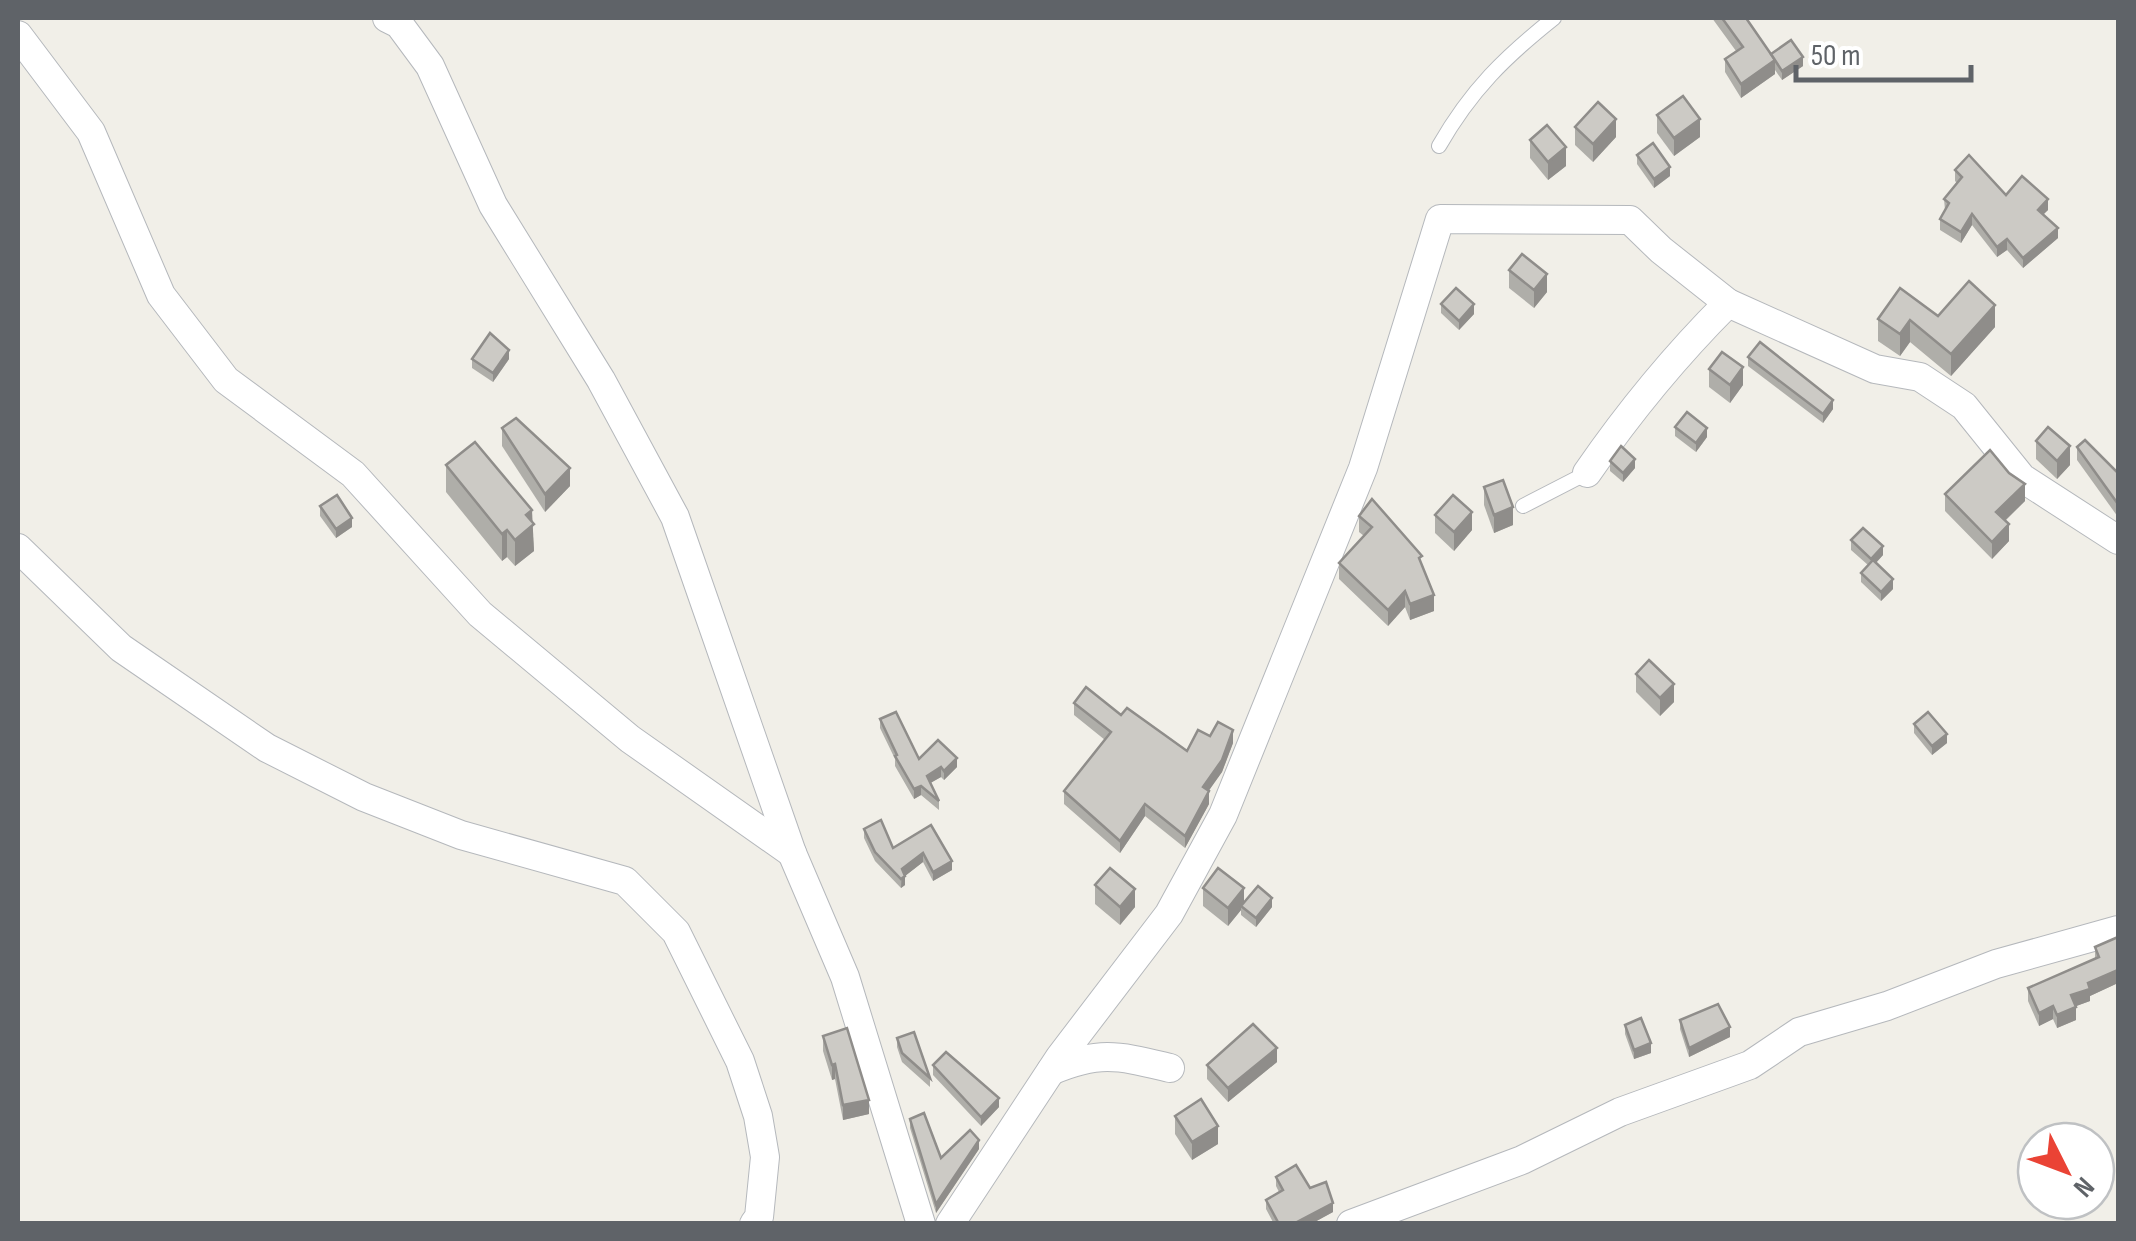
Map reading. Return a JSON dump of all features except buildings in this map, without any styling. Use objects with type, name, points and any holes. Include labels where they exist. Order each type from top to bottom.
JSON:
[{"type":"street","points":[[387,18],[399,24],[430,66],[493,205],[600,380],[675,517],[792,853],[844,977],[921,1224]]},
{"type":"street","points":[[18,35],[92,132],[161,295],[226,380],[353,474],[480,614],[630,740],[792,853]]},
{"type":"street","points":[[950,1224],[1050,1072],[1168,914],[1223,815],[1363,468],[1440,219],[1630,220],[1728,303],[1875,369],[1920,377],[1964,406],[2022,478],[2118,540]]},
{"type":"street","points":[[1587,474],[1630,412],[1728,303]]},
{"type":"street","points":[[18,548],[120,648],[266,748],[364,797],[462,835],[625,881],[676,932],[740,1061],[758,1116],[765,1157],[759,1217],[754,1224]]},
{"type":"street","points":[[1350,1224],[1522,1160],[1620,1112],[1750,1064],[1798,1032],[1887,1006],[1996,964],[2118,930]]},
{"type":"street","points":[[1050,1072],[1084,1057],[1098,1056],[1170,1068]]},
{"type":"lane","points":[[1439,146],[1462,106],[1502,60],[1554,18]]},
{"type":"lane","points":[[1523,506],[1587,474]]}]
